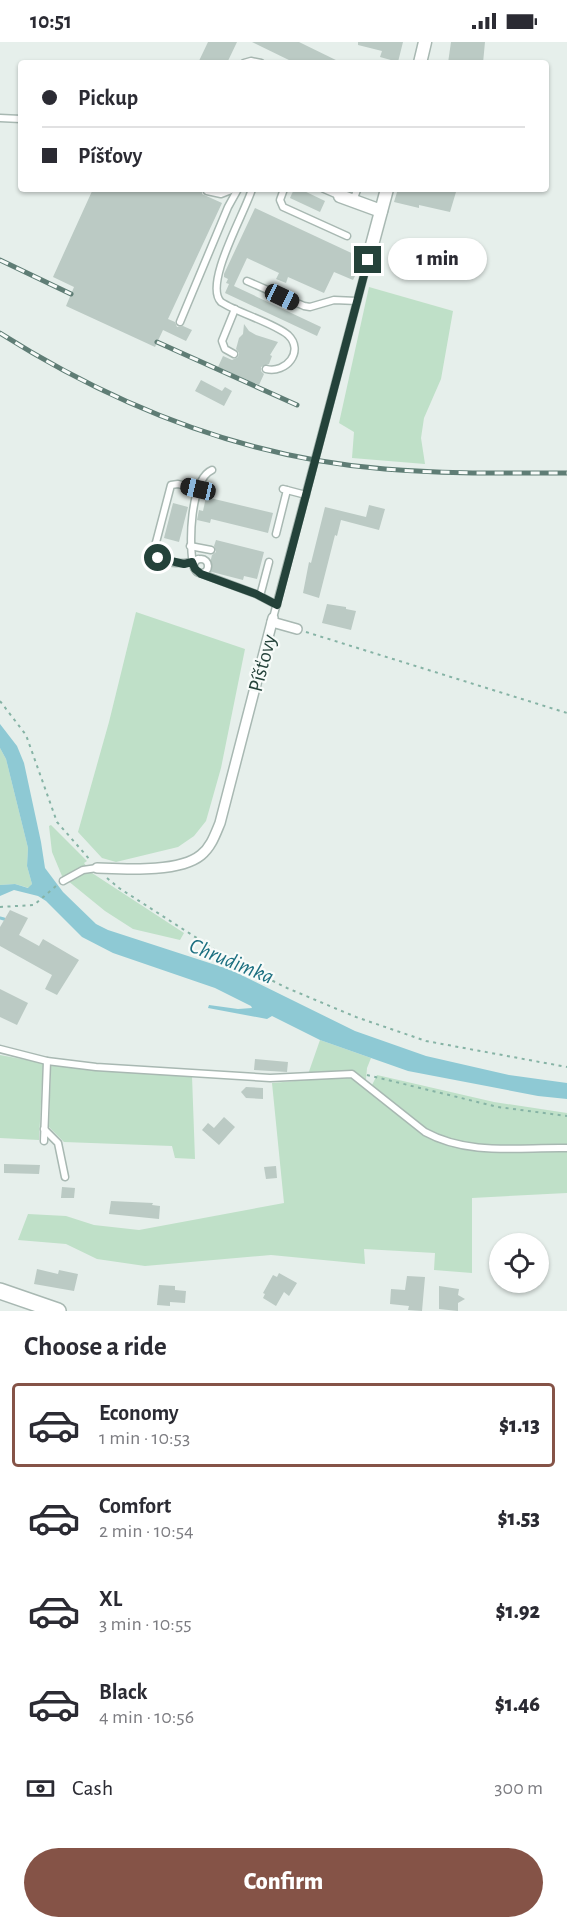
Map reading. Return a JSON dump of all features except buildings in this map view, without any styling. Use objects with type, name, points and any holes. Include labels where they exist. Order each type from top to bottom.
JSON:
[{"type":"street","points":[[421,60],[425,42]]},
{"type":"street","name":"Píšťovy","points":[[368,260],[386,192]]},
{"type":"street","points":[[350,196],[381,211]]},
{"type":"street","points":[[273,620],[297,629]]},
{"type":"street","name":"Píšťovy","points":[[97,867],[140,868],[185,863],[195,859],[207,849],[220,823],[273,620]]},
{"type":"street","points":[[0,1291],[58,1311]]},
{"type":"lane","points":[[0,118],[18,119]]},
{"type":"lane","points":[[207,192],[221,194],[227,192]]},
{"type":"lane","points":[[180,322],[235,192]]},
{"type":"lane","points":[[251,192],[231,239],[217,286],[218,299],[282,332],[292,341],[294,350],[290,363],[278,370],[266,369]]},
{"type":"lane","points":[[283,192],[280,200],[283,207],[347,236]]},
{"type":"lane","points":[[335,192],[350,196]]},
{"type":"lane","name":"Píšťovy","points":[[273,620],[368,260]]},
{"type":"lane","points":[[247,280],[304,306],[310,307],[333,300],[357,302]]},
{"type":"lane","points":[[234,354],[225,349],[222,341],[235,309]]},
{"type":"lane","points":[[195,565],[190,546],[198,489],[203,477],[212,470]]},
{"type":"lane","points":[[198,489],[178,484],[171,485],[154,550],[155,554],[161,559],[195,565],[277,605]]},
{"type":"lane","points":[[276,534],[285,490],[306,495]]},
{"type":"lane","points":[[190,546],[211,550]]},
{"type":"lane","points":[[260,596],[269,562]]},
{"type":"lane","points":[[63,881],[83,870],[97,867]]},
{"type":"lane","points":[[0,1049],[47,1061],[96,1067],[270,1078],[352,1074],[425,1132],[439,1139],[458,1145],[490,1149],[567,1148]]},
{"type":"lane","points":[[44,1141],[47,1061]]},
{"type":"lane","points":[[45,1129],[58,1143],[65,1177]]},
{"type":"path","points":[[297,629],[567,713]]},
{"type":"path","points":[[0,701],[26,735],[57,822],[119,888],[231,960],[287,988],[356,1017],[426,1041],[567,1067]]},
{"type":"path","points":[[0,907],[34,905],[63,881]]},
{"type":"path","points":[[352,1074],[375,1076],[498,1107],[567,1116]]},
{"type":"green space","points":[[369,287],[453,311],[441,379],[424,418],[421,438],[425,464],[352,458],[354,432],[339,423]]},
{"type":"green space","points":[[136,612],[245,649],[221,768],[206,821],[194,836],[178,847],[116,862],[102,858],[78,832],[109,722]]},
{"type":"green space","points":[[0,748],[6,759],[28,848],[27,866],[32,884],[29,888],[15,884],[0,885]]},
{"type":"green space","points":[[51,825],[87,861],[84,863],[92,873],[184,933],[180,940],[133,929],[105,911],[62,876],[52,852],[49,826]]},
{"type":"green space","points":[[320,1040],[371,1058],[366,1080],[372,1085],[377,1075],[494,1102],[567,1113],[567,1193],[472,1198],[472,1273],[434,1270],[435,1253],[364,1249],[365,1264],[271,1255],[145,1266],[97,1259],[66,1244],[18,1240],[28,1214],[66,1216],[94,1225],[139,1230],[284,1203],[272,1083],[306,1080]]},
{"type":"green space","points":[[0,1055],[43,1063],[39,1140],[0,1138]]},
{"type":"green space","points":[[51,1064],[74,1068],[192,1076],[195,1159],[175,1158],[172,1146],[64,1142],[49,1127]]},
{"type":"water","points":[[0,724],[17,746],[24,763],[45,868],[63,892],[96,924],[108,930],[231,970],[355,1031],[426,1056],[509,1075],[567,1083],[567,1099],[538,1096],[408,1071],[320,1040],[272,1016],[267,1019],[208,1008],[209,1005],[238,1009],[252,1008],[215,988],[113,953],[82,937],[38,896],[14,890],[0,896],[0,885],[15,884],[28,888],[32,884],[27,866],[28,848],[6,759],[0,748]]},
{"type":"waterway","points":[[0,918],[4,919]]},
{"type":"railway","points":[[0,260],[71,294]]},
{"type":"railway","points":[[0,333],[44,360],[137,406],[184,425],[283,454],[333,463],[408,471],[567,473]]},
{"type":"railway","points":[[157,342],[297,405]]},
{"type":"route","points":[[158,558],[184,564],[192,562],[196,571],[201,574],[256,594],[277,605],[368,260]]},
{"type":"water label","name":"Chrudimka","points":[[232,960]]}]
